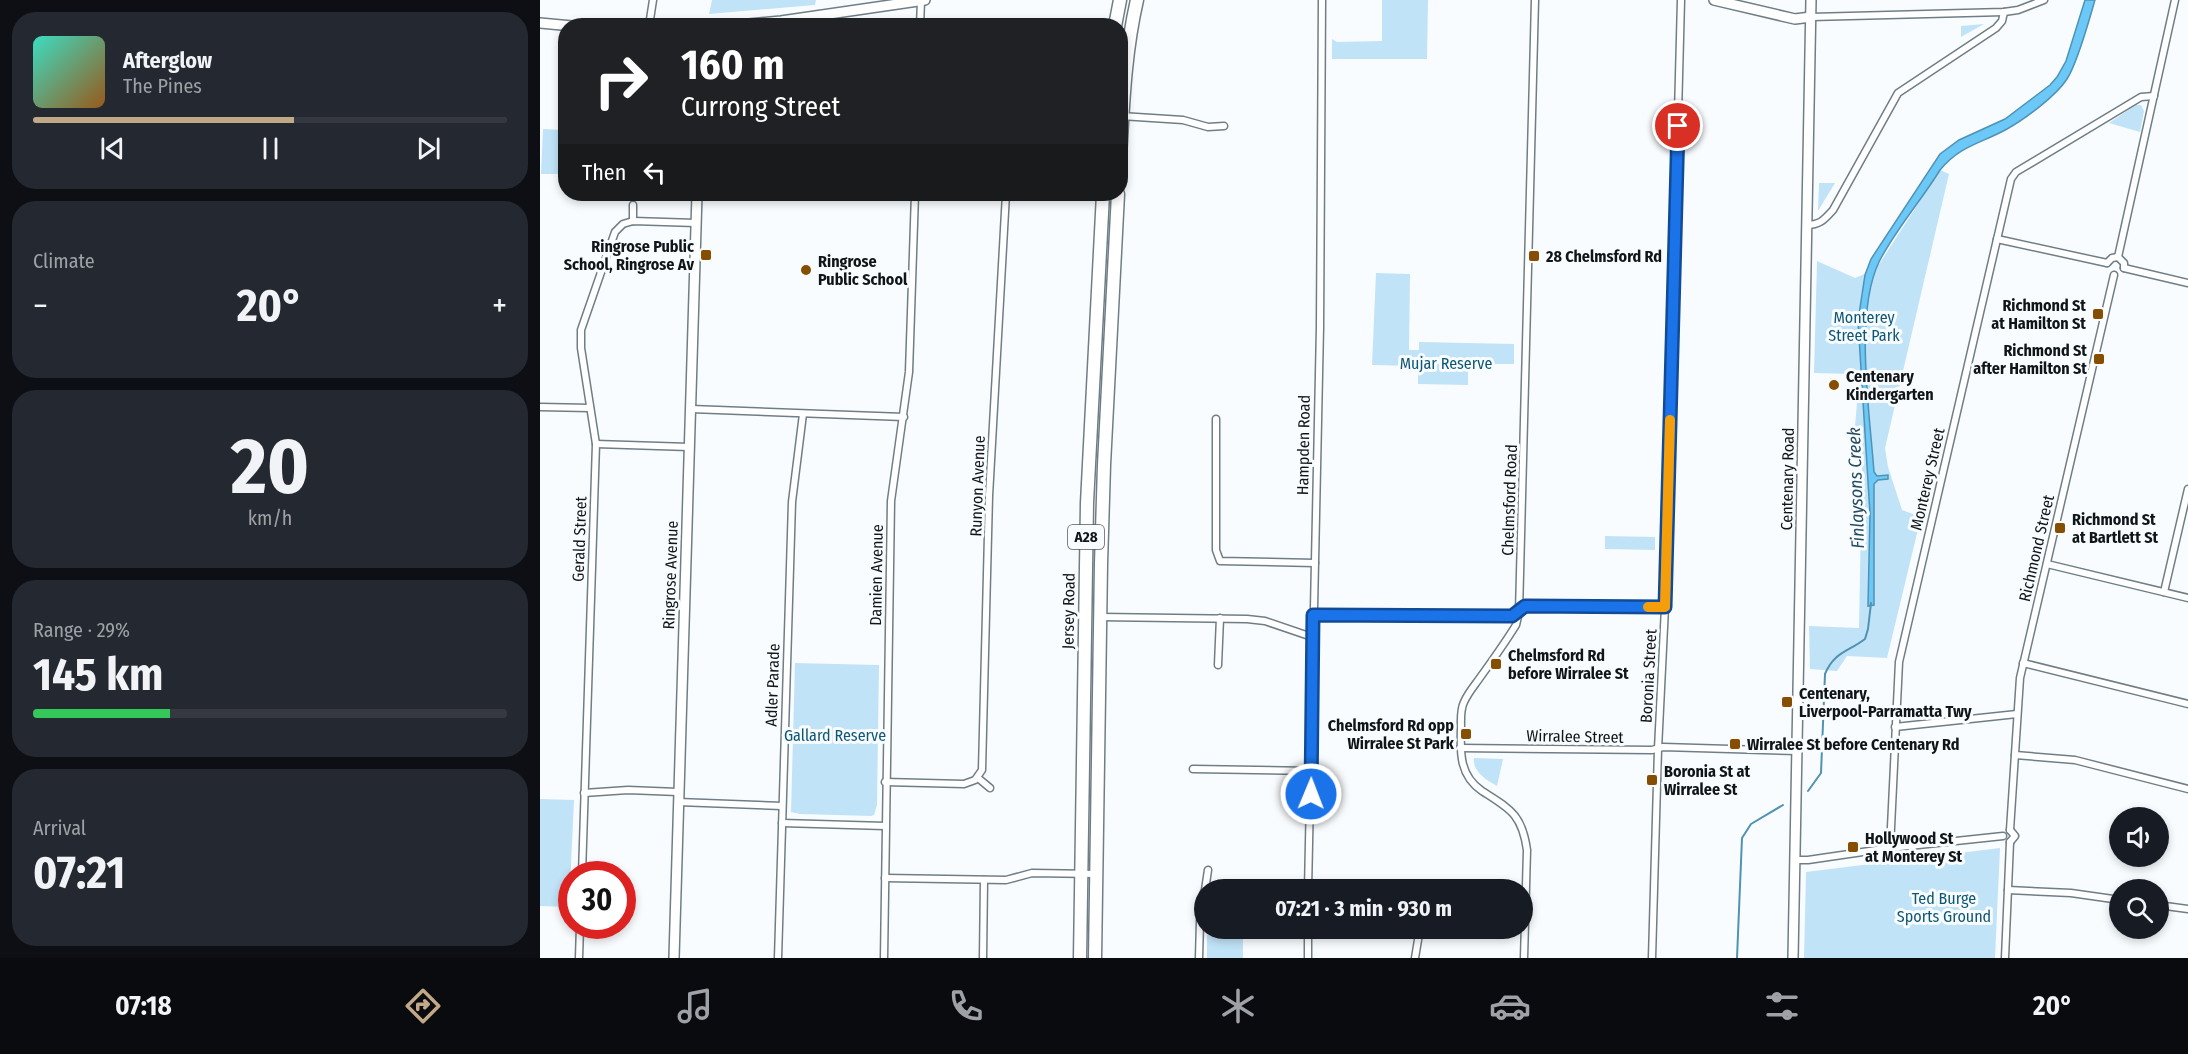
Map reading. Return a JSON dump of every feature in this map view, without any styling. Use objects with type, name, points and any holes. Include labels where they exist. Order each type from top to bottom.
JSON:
[{"type":"highway","points":[[1111,0],[1119,6]]},
{"type":"highway","points":[[1128,55],[1137,0]]},
{"type":"highway","name":"Jersey Road","points":[[1080,958],[1087,503],[1103,201]]},
{"type":"highway","name":"Jersey Road","points":[[1095,958],[1104,465],[1118,201]]},
{"type":"main road","points":[[809,18],[925,0]]},
{"type":"main road","points":[[1714,0],[1795,19],[1811,17]]},
{"type":"main road","name":"Centenary Road","points":[[1793,958],[1811,0]]},
{"type":"main road","points":[[540,24],[558,25]]},
{"type":"main road","name":"Ringrose Avenue","points":[[674,958],[697,201]]},
{"type":"street","points":[[650,18],[653,0]]},
{"type":"street","name":"Hampden Road","points":[[1308,879],[1320,317],[1322,0]]},
{"type":"street","name":"Chelmsford Road","points":[[1524,958],[1527,850],[1524,834],[1510,809],[1480,790],[1467,776],[1461,761],[1460,748],[1463,704],[1512,631],[1519,612],[1535,0]]},
{"type":"street","name":"Boronia Street","points":[[1652,958],[1665,607],[1681,0]]},
{"type":"street","points":[[1811,17],[2004,12],[2018,10],[2044,0]]},
{"type":"street","points":[[2118,257],[2175,0]]},
{"type":"street","points":[[920,18],[921,1]]},
{"type":"street","points":[[1806,225],[1817,225],[1823,222],[1833,210],[1898,93],[1996,28],[2002,21],[2004,12]]},
{"type":"street","name":"Monterey Street","points":[[1890,848],[1900,656],[2010,181],[2014,174],[2141,97],[2154,96]]},
{"type":"street","points":[[1128,116],[1183,120],[1208,127],[1224,126]]},
{"type":"street","name":"Damien Avenue","points":[[884,958],[891,501],[910,367],[915,201]]},
{"type":"street","name":"Runyon Avenue","points":[[978,778],[983,766],[989,496],[1006,201]]},
{"type":"street","points":[[633,205],[633,221],[696,222]]},
{"type":"street","name":"Gerald Street","points":[[582,861],[596,444],[581,348],[581,330],[615,232],[623,224],[633,221]]},
{"type":"street","points":[[1997,239],[2107,263]]},
{"type":"street","points":[[2118,257],[2122,260],[2124,268],[2121,273],[2114,275],[2107,269],[2107,263],[2112,258],[2118,257]]},
{"type":"street","points":[[2124,268],[2188,283]]},
{"type":"street","name":"Richmond Street","points":[[2010,830],[2017,714],[2023,663],[2114,275]]},
{"type":"street","points":[[540,407],[590,408]]},
{"type":"street","points":[[691,409],[904,417]]},
{"type":"street","name":"Adler Parade","points":[[778,958],[792,502],[803,414]]},
{"type":"street","points":[[1216,419],[1216,550],[1220,561],[1315,563]]},
{"type":"street","points":[[596,444],[689,447]]},
{"type":"street","points":[[2164,592],[2188,489]]},
{"type":"street","points":[[2047,564],[2188,598]]},
{"type":"street","points":[[1313,615],[1512,616],[1525,606],[1665,607]]},
{"type":"street","points":[[1100,617],[1247,619],[1264,621],[1312,637]]},
{"type":"street","points":[[1218,665],[1220,618]]},
{"type":"street","points":[[2023,663],[2188,704]]},
{"type":"street","points":[[1895,727],[2017,714]]},
{"type":"street","name":"Wirralee Street","points":[[1460,748],[1797,752]]},
{"type":"street","points":[[2015,756],[2075,760],[2188,789]]},
{"type":"street","points":[[1193,769],[1311,771]]},
{"type":"street","points":[[885,782],[964,784],[978,778],[990,788]]},
{"type":"street","points":[[584,793],[628,790],[782,806]]},
{"type":"street","points":[[782,823],[885,826]]},
{"type":"street","points":[[2003,836],[2006,831],[2010,830],[2015,836],[2010,842],[2005,958]]},
{"type":"street","points":[[1794,860],[2003,836]]},
{"type":"street","points":[[2003,836],[2010,842]]},
{"type":"street","points":[[1207,879],[1208,870]]},
{"type":"street","points":[[885,879],[1012,880],[1032,873],[1096,874]]},
{"type":"street","points":[[983,958],[984,880]]},
{"type":"street","points":[[2008,890],[2071,893],[2109,898]]},
{"type":"street","points":[[2169,906],[2188,909]]},
{"type":"street","points":[[579,958],[580,939]]},
{"type":"street","points":[[1199,958],[1200,939]]},
{"type":"street","points":[[1308,939],[1308,958]]},
{"type":"street","points":[[1415,958],[1418,939]]},
{"type":"green space","points":[[712,0],[816,0],[815,5],[709,14]]},
{"type":"green space","points":[[1382,0],[1428,0],[1427,59],[1332,59],[1332,39],[1337,42],[1382,41]]},
{"type":"green space","points":[[1984,24],[1961,37],[1961,26]]},
{"type":"green space","points":[[2136,105],[2141,105],[2144,111],[2140,132],[2109,123]]},
{"type":"green space","points":[[543,129],[558,130],[558,174],[541,174]]},
{"type":"green space","name":"Monterey Street Park","points":[[1940,170],[1949,174],[1885,448],[1888,467],[1902,510],[1921,517],[1887,658],[1847,656],[1837,671],[1810,669],[1809,626],[1859,628],[1862,468],[1853,448],[1858,392],[1854,374],[1814,373],[1817,261],[1855,278],[1876,269]]},
{"type":"green space","points":[[1819,183],[1835,183],[1818,211]]},
{"type":"green space","name":"Mujar Reserve","points":[[1376,273],[1410,274],[1409,350],[1419,350],[1419,342],[1514,344],[1514,364],[1468,364],[1468,385],[1418,384],[1418,366],[1372,365]]},
{"type":"green space","points":[[1605,536],[1655,537],[1655,550],[1605,549]]},
{"type":"green space","name":"Gallard Reserve","points":[[795,663],[879,665],[877,805],[874,815],[791,812]]},
{"type":"green space","points":[[1474,758],[1503,759],[1497,786],[1477,771]]},
{"type":"green space","points":[[540,799],[574,800],[571,861],[558,861],[558,907],[540,906]]},
{"type":"green space","name":"Ted Burge Sports Ground","points":[[2000,848],[1995,958],[1804,958],[1806,872]]},
{"type":"green space","points":[[1207,939],[1243,939],[1243,958],[1207,958]]},
{"type":"water","points":[[2085,0],[2095,0],[2075,62],[2062,86],[2048,100],[2022,119],[2007,129],[1963,150],[1940,170],[1885,250],[1871,284],[1865,336],[1867,394],[1874,472],[1877,476],[1888,475],[1888,479],[1878,480],[1874,484],[1874,605],[1868,606],[1870,514],[1858,321],[1865,275],[1871,259],[1940,154],[1959,140],[2005,119],[2050,85],[2057,77],[2066,61]]},
{"type":"waterway","name":"Finlaysons Creek","points":[[1808,791],[1821,773],[1825,674],[1837,657],[1865,639],[1871,603]]},
{"type":"waterway","name":"Finlaysons Creek","points":[[1737,958],[1742,838],[1751,824],[1783,805]]},
{"type":"slow traffic","points":[[1648,607],[1665,607],[1670,420]]},
{"type":"place","name":"Ringrose Public School, Ringrose Av","points":[[706,255]]},
{"type":"place","name":"28 Chelmsford Rd","points":[[1534,256]]},
{"type":"place","name":"Ringrose Public School","points":[[806,270]]},
{"type":"place","name":"Richmond St at Hamilton St","points":[[2098,314]]},
{"type":"place","name":"Richmond St after Hamilton St","points":[[2099,359]]},
{"type":"place","name":"Centenary Kindergarten","points":[[1834,385]]},
{"type":"place","name":"Richmond St at Bartlett St","points":[[2060,528]]},
{"type":"place","name":"Chelmsford Rd before Wirralee St","points":[[1496,664]]},
{"type":"place","name":"Centenary, Liverpool-Parramatta Twy","points":[[1787,702]]},
{"type":"place","name":"Chelmsford Rd opp Wirralee St Park","points":[[1466,734]]},
{"type":"place","name":"Wirralee St before Centenary Rd","points":[[1735,744]]},
{"type":"place","name":"Boronia St at Wirralee St","points":[[1652,780]]},
{"type":"place","name":"Hollywood St at Monterey St","points":[[1853,847]]},
{"type":"route","points":[[1311,794],[1313,615],[1512,616],[1525,606],[1665,607],[1678,126]]}]
